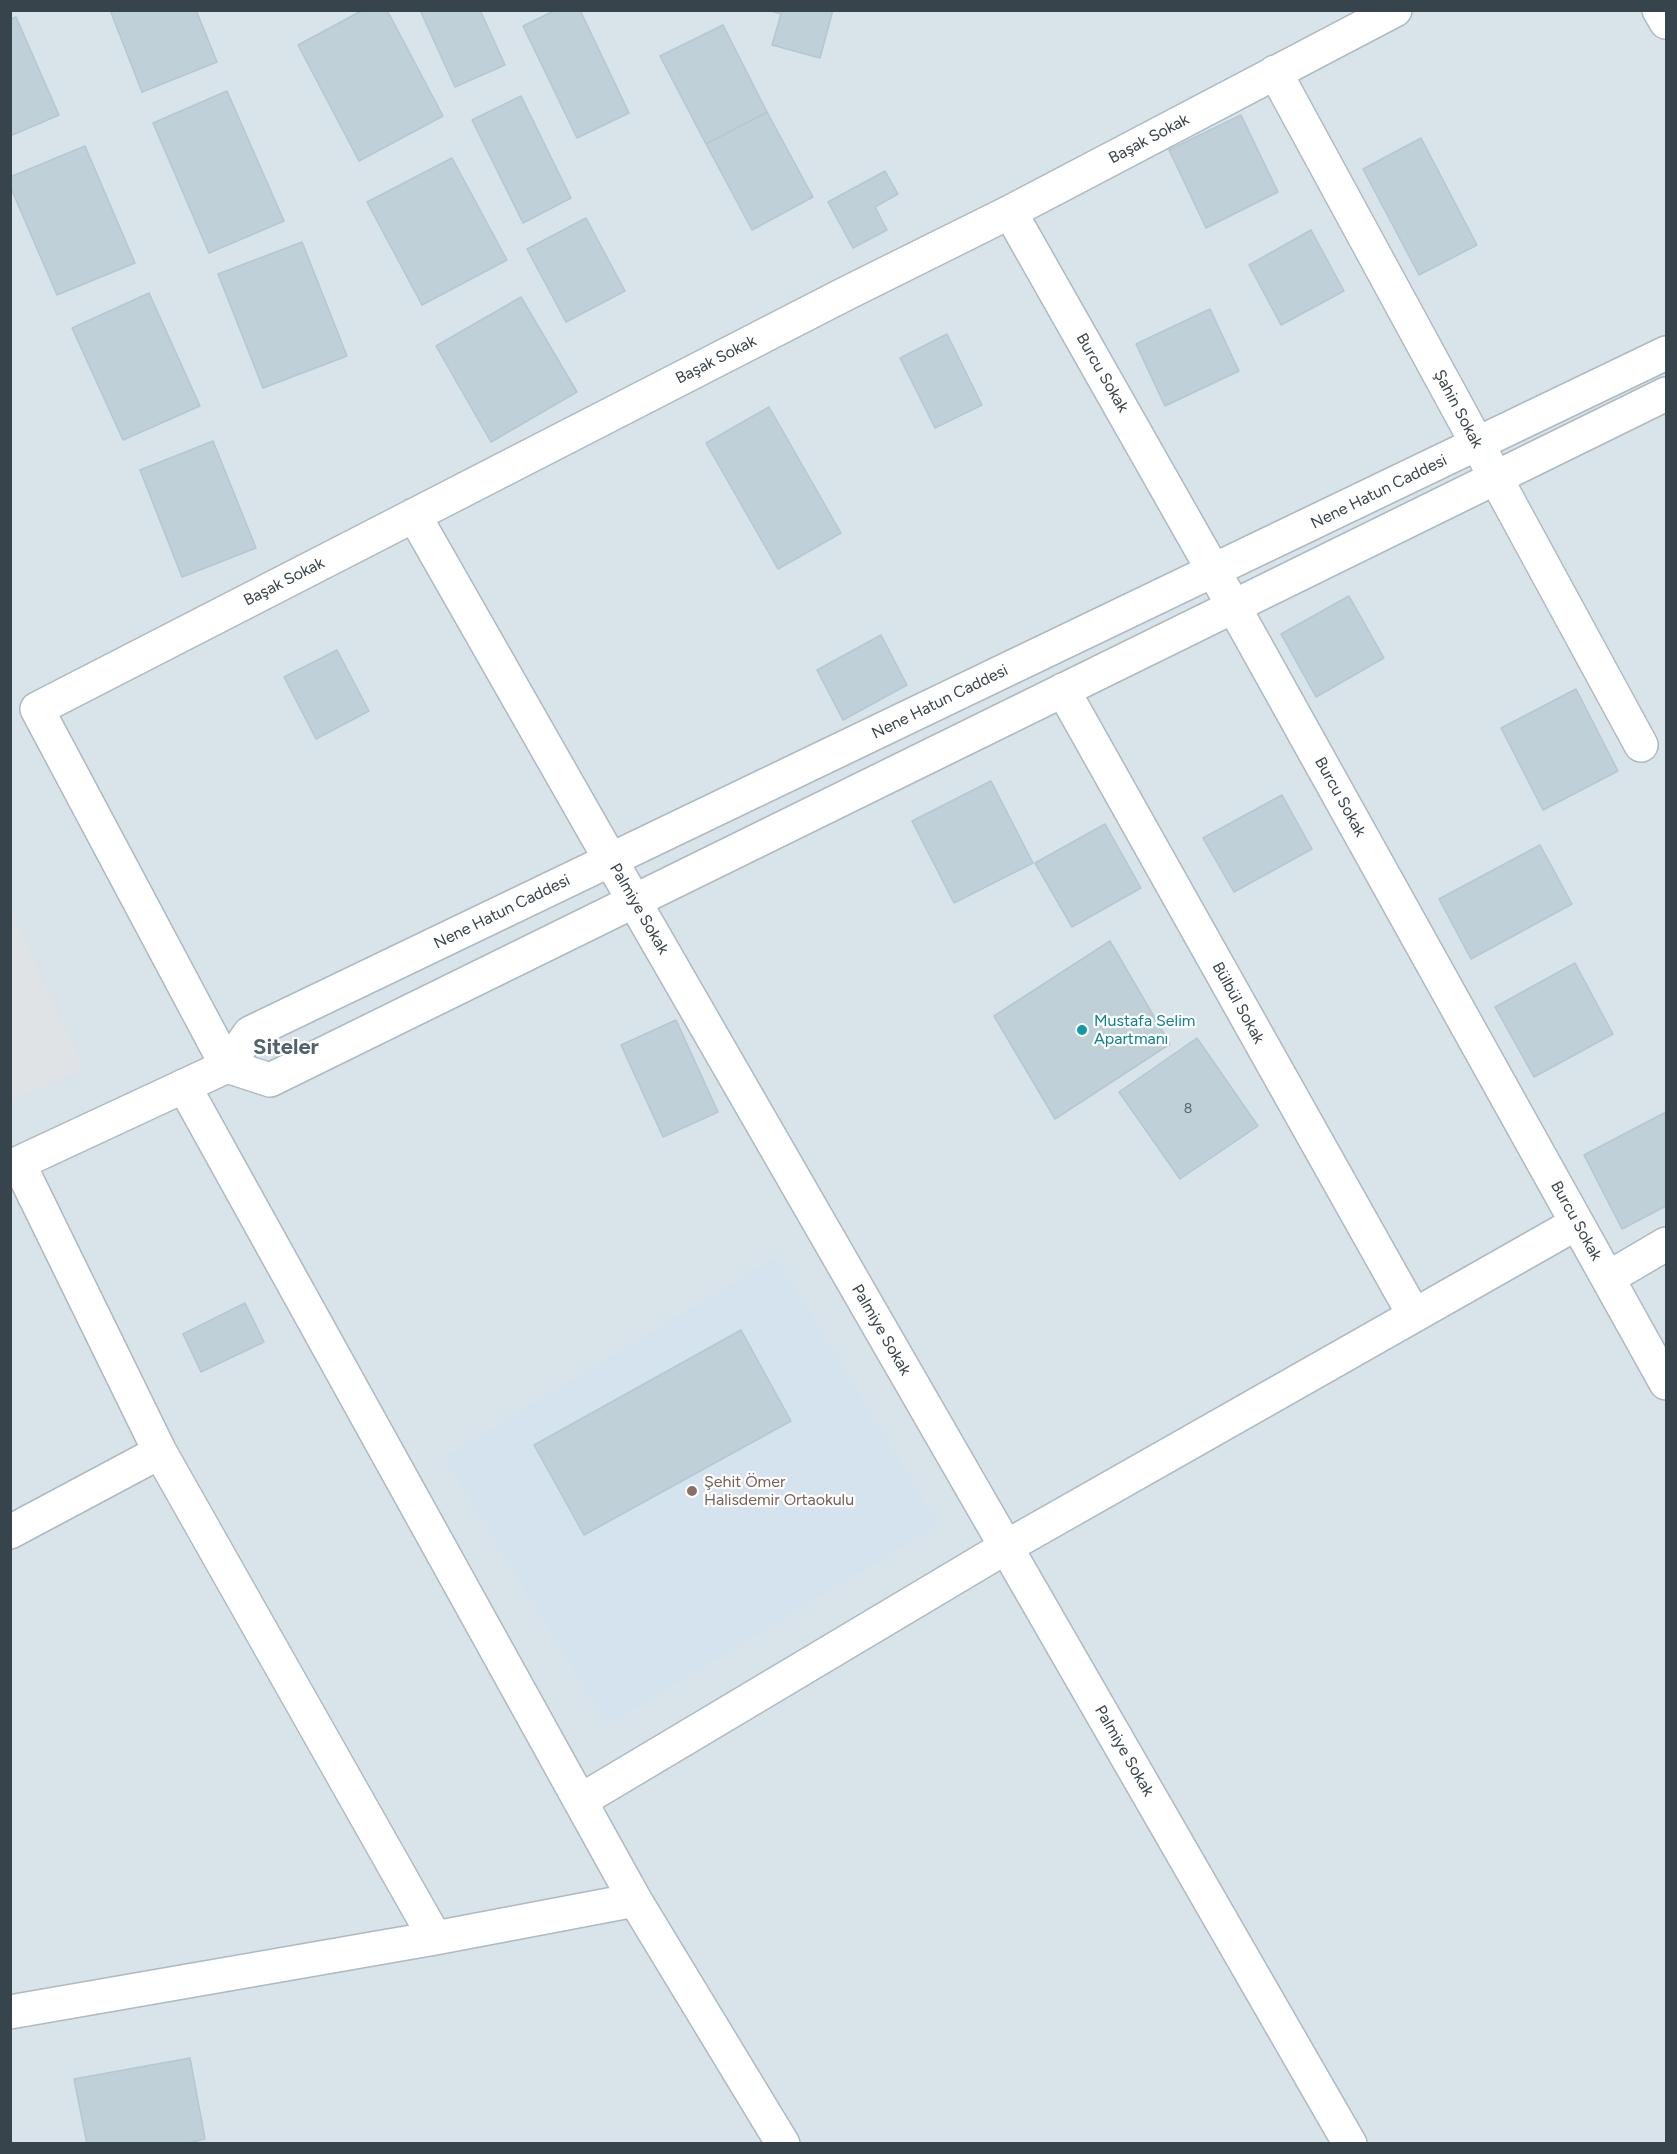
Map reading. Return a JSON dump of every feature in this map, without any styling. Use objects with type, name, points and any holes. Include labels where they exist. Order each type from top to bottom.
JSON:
[{"type":"street","name":"Başak Sokak","points":[[227,1065],[37,710],[847,293],[1010,212],[1395,10]]},
{"type":"street","points":[[1659,10],[1666,22]]},
{"type":"street","name":"Şahin Sokak","points":[[1275,72],[1641,745]]},
{"type":"street","name":"Burcu Sokak","points":[[1010,212],[1214,571],[1666,1383]]},
{"type":"street","name":"Nene Hatun Caddesi","points":[[15,1165],[227,1065],[250,1033],[1666,353]]},
{"type":"street","points":[[227,1065],[270,1080],[1666,394]]},
{"type":"street","name":"Palmiye Sokak","points":[[414,515],[1350,2144]]},
{"type":"street","name":"Bülbül Sokak","points":[[1063,690],[1414,1315]]},
{"type":"street","points":[[184,1086],[635,1900],[783,2144]]},
{"type":"street","points":[[15,1165],[160,1452],[435,1938]]},
{"type":"street","points":[[580,1801],[1006,1547],[1577,1223]]},
{"type":"street","points":[[1608,1278],[1666,1244]]},
{"type":"street","points":[[10,1532],[160,1452]]},
{"type":"street","points":[[10,2012],[435,1938],[635,1900]]},
{"type":"shaded area","points":[[11,11],[1666,11],[1666,2143],[11,2143]]},
{"type":"shaded area","points":[[11,911],[84,1069],[10,1100]]},
{"type":"shaded area","name":"Şehit Ömer Halisdemir Ortaokulu","points":[[776,1257],[939,1525],[607,1725],[444,1457]]},
{"type":"building","points":[[110,10],[196,10],[217,62],[142,92]]},
{"type":"building","points":[[363,10],[387,10],[443,116],[359,161],[298,45]]},
{"type":"building","points":[[420,10],[480,10],[505,65],[455,87]]},
{"type":"building","points":[[556,10],[580,10],[629,113],[577,138],[523,26]]},
{"type":"building","points":[[767,10],[833,10],[820,58],[772,45],[781,14]]},
{"type":"building","points":[[16,17],[59,115],[10,136],[10,19]]},
{"type":"building","points":[[723,25],[767,112],[706,144],[660,56]]},
{"type":"building","points":[[227,91],[284,221],[209,253],[153,123]]},
{"type":"building","points":[[521,96],[571,198],[523,223],[472,120]]},
{"type":"building","points":[[767,112],[813,197],[752,230],[706,144]]},
{"type":"building","points":[[1241,115],[1278,192],[1206,228],[1169,150]]},
{"type":"building","points":[[1421,138],[1477,245],[1419,275],[1363,169]]},
{"type":"building","points":[[85,146],[135,263],[57,295],[10,186],[10,177]]},
{"type":"building","points":[[452,158],[507,260],[422,305],[367,202]]},
{"type":"building","points":[[885,171],[898,194],[875,207],[887,230],[853,248],[828,202]]},
{"type":"building","points":[[586,218],[625,291],[566,322],[527,249]]},
{"type":"building","points":[[1311,230],[1344,291],[1281,325],[1249,265]]},
{"type":"building","points":[[302,242],[347,356],[263,388],[218,274]]},
{"type":"building","points":[[149,293],[200,406],[123,440],[72,328]]},
{"type":"building","points":[[521,297],[577,392],[491,442],[436,346]]},
{"type":"building","points":[[1210,309],[1239,371],[1165,406],[1136,344]]},
{"type":"building","points":[[947,334],[982,405],[935,428],[900,358]]},
{"type":"building","points":[[769,407],[841,533],[778,569],[706,443]]},
{"type":"building","points":[[213,441],[256,548],[182,577],[140,470]]},
{"type":"building","points":[[1349,596],[1384,658],[1316,697],[1281,634]]},
{"type":"building","points":[[881,635],[907,685],[843,720],[817,670]]},
{"type":"building","points":[[337,650],[369,711],[316,739],[284,677]]},
{"type":"building","points":[[1576,689],[1618,771],[1543,810],[1501,728]]},
{"type":"building","points":[[991,781],[1033,863],[954,903],[912,821]]},
{"type":"building","points":[[1282,795],[1312,849],[1234,892],[1203,838]]},
{"type":"building","points":[[1105,824],[1141,888],[1072,927],[1035,863]]},
{"type":"building","points":[[1540,845],[1572,904],[1471,959],[1439,899]]},
{"type":"building","name":"Mustafa Selim Apartmanı","points":[[1110,941],[1170,1044],[1055,1119],[994,1016]]},
{"type":"building","points":[[1575,963],[1613,1034],[1534,1077],[1495,1007]]},
{"type":"building","points":[[676,1020],[718,1112],[663,1137],[621,1045]]},
{"type":"building","points":[[1197,1038],[1258,1126],[1180,1179],[1119,1092]]},
{"type":"building","points":[[1666,1112],[1666,1206],[1622,1229],[1584,1155]]},
{"type":"building","points":[[245,1303],[264,1342],[201,1372],[183,1334]]},
{"type":"building","points":[[741,1330],[791,1421],[584,1535],[534,1445]]},
{"type":"building","points":[[190,2058],[205,2139],[184,2144],[87,2144],[74,2079]]},
{"type":"place","name":"Mustafa Selim Apartmanı","points":[[1082,1030]]},
{"type":"place","name":"Şehit Ömer Halisdemir Ortaokulu","points":[[692,1491]]},
{"type":"district","name":"Siteler","points":[[286,1048]]}]
